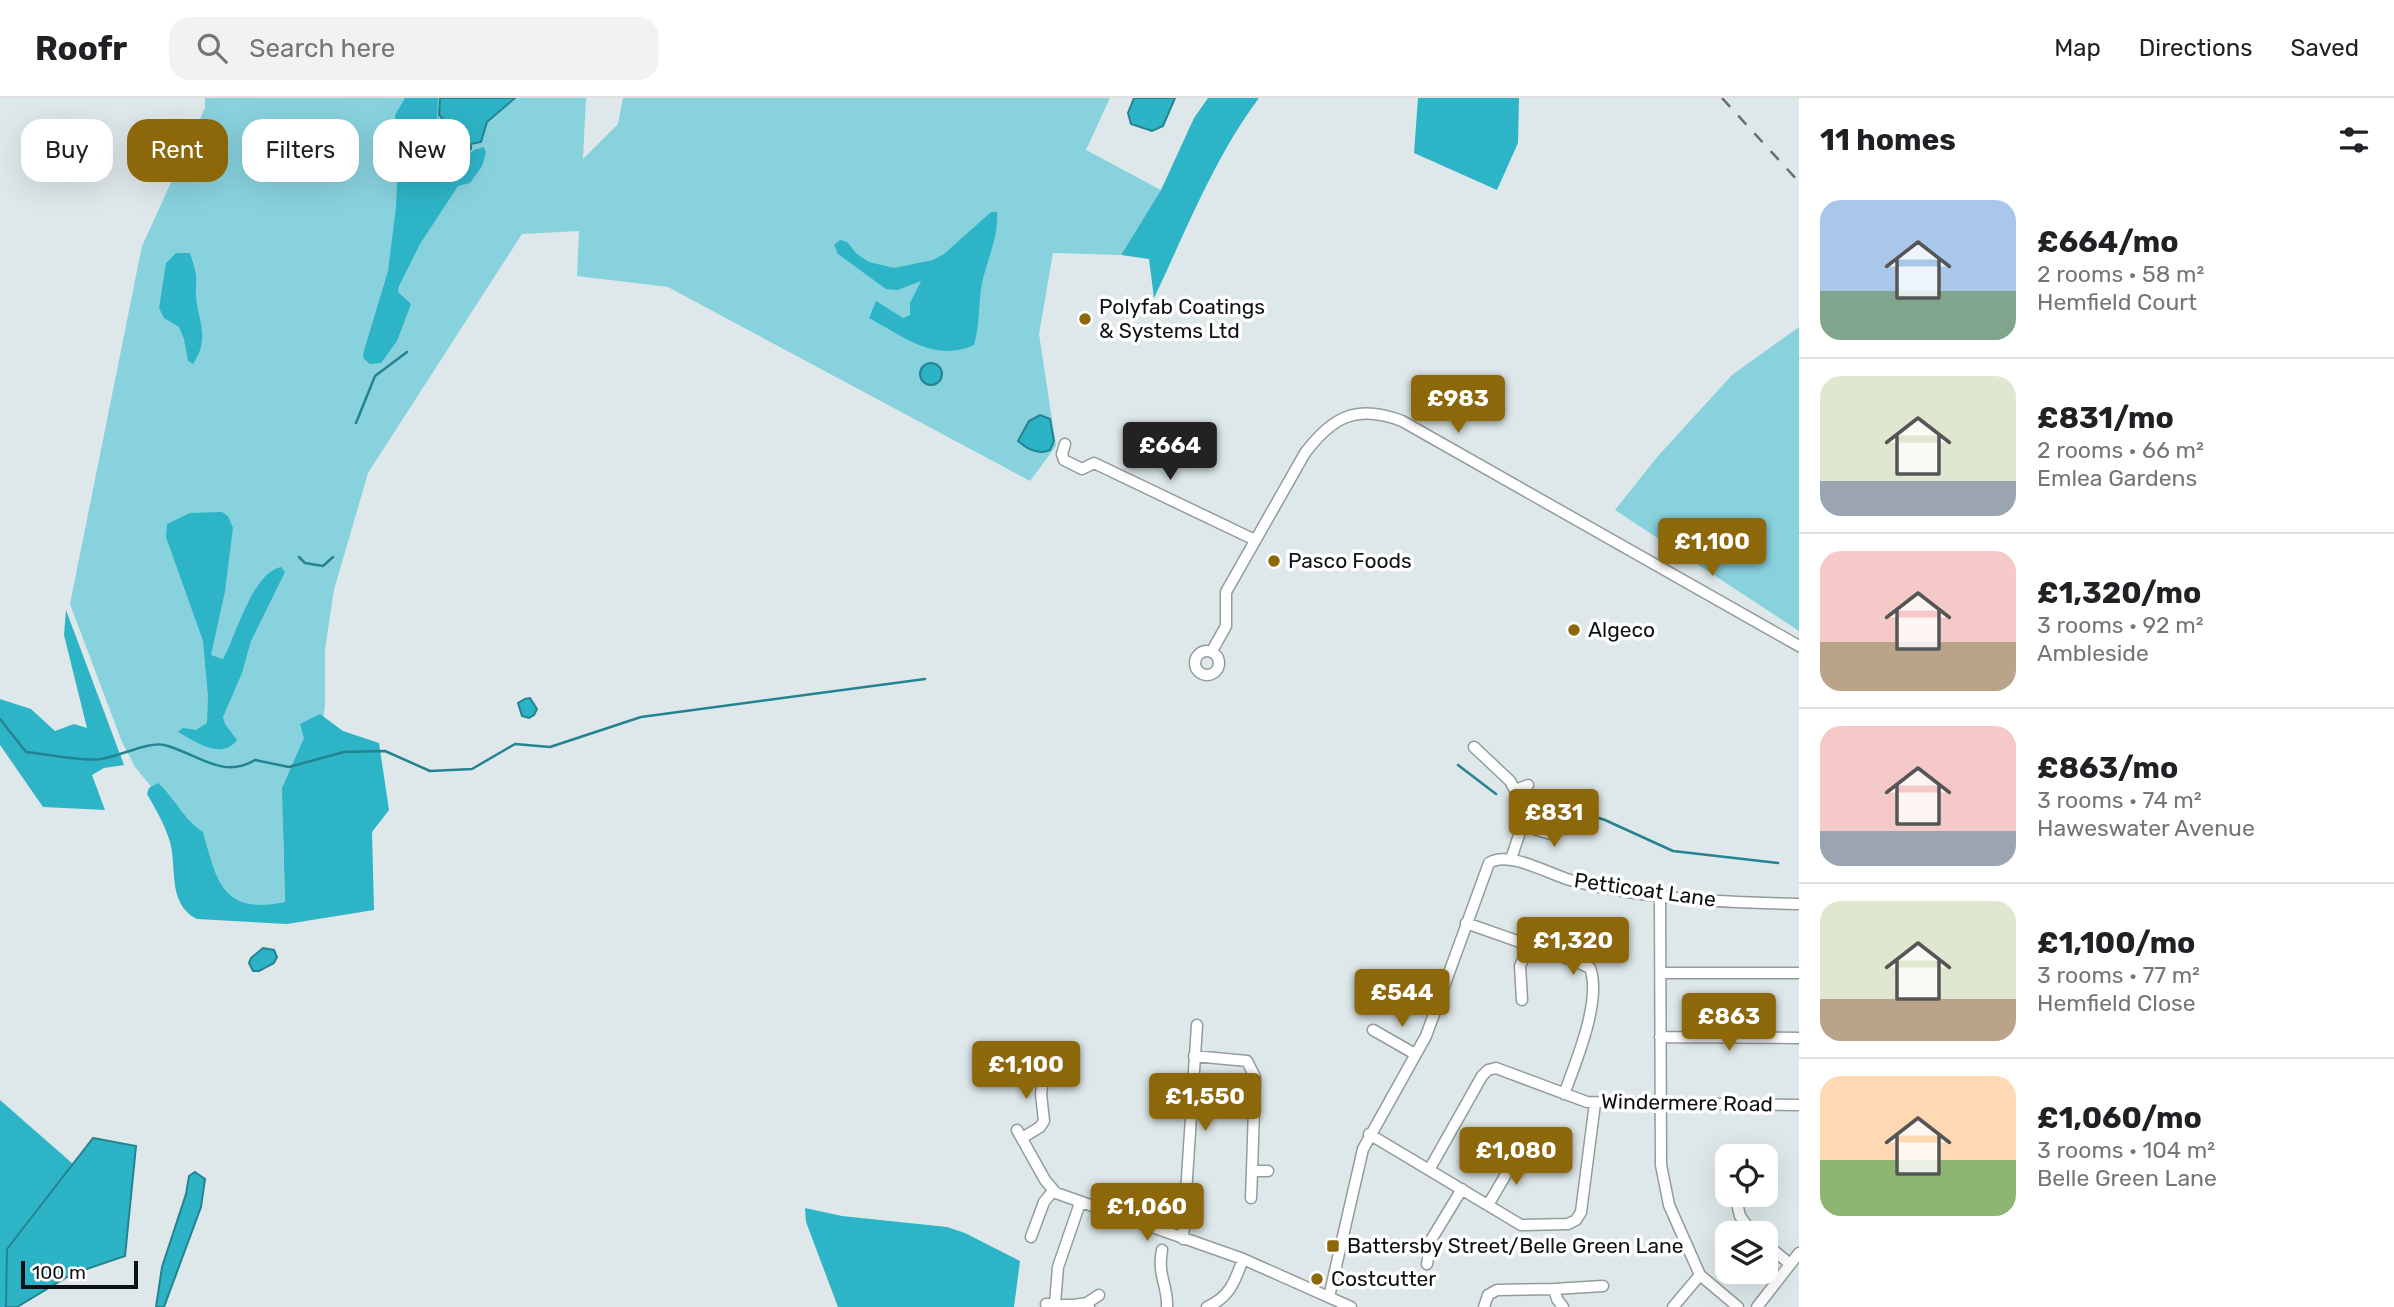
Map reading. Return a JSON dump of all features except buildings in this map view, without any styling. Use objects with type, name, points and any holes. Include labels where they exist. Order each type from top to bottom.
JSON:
[{"type":"street","points":[[1212,652],[1226,626],[1226,592],[1311,444],[1332,423],[1350,415],[1367,412],[1402,421],[1799,646]]},
{"type":"street","points":[[1065,444],[1062,454],[1064,460],[1082,469],[1094,463],[1255,540]]},
{"type":"street","points":[[1474,747],[1510,781],[1515,790],[1521,828],[1511,859]]},
{"type":"street","points":[[1515,790],[1528,785]]},
{"type":"street","points":[[1521,828],[1527,827],[1551,834],[1556,831],[1559,822]]},
{"type":"street","name":"Petticoat Lane","points":[[1466,923],[1486,868],[1494,859],[1511,859],[1597,887],[1686,901],[1799,904]]},
{"type":"street","points":[[1660,897],[1661,1166],[1668,1205],[1700,1275],[1738,1307]]},
{"type":"street","points":[[1329,1297],[1363,1149],[1426,1036],[1466,923],[1590,968],[1593,977],[1588,1029],[1564,1094]]},
{"type":"street","points":[[1522,1000],[1520,966],[1529,946]]},
{"type":"street","points":[[1661,973],[1799,974]]},
{"type":"street","points":[[1183,1239],[1197,1025]]},
{"type":"street","points":[[1373,1030],[1415,1054]]},
{"type":"street","points":[[1660,1037],[1799,1038]]},
{"type":"street","points":[[1195,1056],[1247,1061],[1255,1077],[1251,1198]]},
{"type":"street","name":"Windermere Road","points":[[1429,1170],[1482,1076],[1488,1070],[1500,1069],[1595,1103],[1799,1104]]},
{"type":"street","points":[[1044,1071],[1041,1094],[1044,1121],[1040,1127],[1019,1134],[1053,1191],[1080,1203],[1243,1259],[1351,1307]]},
{"type":"street","points":[[1369,1134],[1516,1222],[1527,1226],[1567,1224],[1576,1220],[1581,1212],[1595,1103]]},
{"type":"street","points":[[1488,1205],[1518,1154]]},
{"type":"street","points":[[1252,1171],[1268,1171]]},
{"type":"street","points":[[1427,1264],[1424,1251],[1462,1189]]},
{"type":"street","points":[[1031,1237],[1044,1202],[1053,1191]]},
{"type":"street","points":[[1080,1203],[1058,1268],[1051,1304],[1088,1305],[1099,1295]]},
{"type":"street","points":[[1162,1250],[1160,1264],[1162,1282],[1168,1296],[1167,1307]]},
{"type":"street","points":[[1757,1307],[1799,1253]]},
{"type":"street","points":[[1778,1254],[1790,1264]]},
{"type":"street","points":[[1212,1306],[1230,1291],[1243,1259]]},
{"type":"street","points":[[1674,1307],[1700,1275]]},
{"type":"street","points":[[1484,1307],[1488,1295],[1497,1290],[1603,1286]]},
{"type":"street","points":[[1554,1289],[1563,1307]]},
{"type":"shaded area","points":[[205,98],[586,98],[583,159],[618,124],[623,98],[1110,98],[1086,150],[1161,190],[1121,255],[1053,253],[1039,334],[1056,446],[1030,481],[668,287],[577,276],[579,231],[522,234],[368,473],[334,590],[325,649],[325,705],[318,766],[283,831],[285,912],[194,911],[191,835],[135,767],[122,742],[70,604],[142,246],[171,182],[228,182],[228,119],[200,119],[205,108]]},
{"type":"shaded area","points":[[405,98],[438,98],[439,119],[395,119]]},
{"type":"shaded area","points":[[440,98],[515,98],[487,122],[481,142],[471,144],[470,150],[470,119],[443,119],[439,115]]},
{"type":"shaded area","points":[[1134,98],[1175,98],[1163,126],[1152,131],[1131,124],[1128,113]]},
{"type":"shaded area","points":[[1208,98],[1259,98],[1214,170],[1154,298],[1149,259],[1121,255],[1161,190],[1194,118]]},
{"type":"shaded area","points":[[1418,98],[1519,98],[1518,143],[1497,190],[1414,153]]},
{"type":"shaded area","points":[[484,147],[486,152],[482,166],[470,183],[458,186],[420,244],[399,286],[398,292],[411,304],[397,341],[381,363],[370,364],[363,354],[388,271],[397,182],[470,182],[470,153]]},
{"type":"shaded area","points":[[991,212],[997,212],[996,230],[982,283],[974,345],[959,350],[932,349],[919,345],[869,318],[876,301],[903,318],[910,315],[910,303],[921,281],[898,290],[886,289],[838,254],[834,245],[840,240],[847,242],[857,254],[869,262],[894,268],[933,260],[944,254]]},
{"type":"shaded area","points":[[176,253],[190,253],[196,275],[196,298],[202,339],[193,364],[188,361],[179,327],[164,318],[159,308],[166,263]]},
{"type":"shaded area","points":[[1799,327],[1799,631],[1615,510],[1658,456],[1732,375]]},
{"type":"shaded area","points":[[931,363],[939,366],[942,374],[939,382],[931,385],[923,382],[920,374],[923,366]]},
{"type":"shaded area","points":[[1040,415],[1050,419],[1054,441],[1050,450],[1042,452],[1029,449],[1018,441],[1029,421]]},
{"type":"shaded area","points":[[222,512],[228,516],[233,528],[225,591],[211,655],[223,659],[246,606],[262,580],[281,567],[285,572],[251,641],[242,673],[223,717],[237,740],[231,746],[216,749],[178,732],[183,728],[196,730],[207,723],[208,696],[203,641],[166,537],[167,524],[190,513]]},
{"type":"shaded area","points":[[66,610],[124,765],[104,768],[92,775],[105,810],[43,807],[0,745],[0,699],[31,709],[55,731],[74,724],[87,728],[64,635]]},
{"type":"shaded area","points":[[530,698],[537,709],[529,718],[522,716],[518,703]]},
{"type":"shaded area","points":[[320,714],[343,731],[379,743],[389,810],[372,832],[374,910],[287,924],[197,919],[187,912],[177,894],[172,849],[162,821],[147,794],[149,788],[158,783],[190,821],[203,832],[213,866],[226,891],[248,904],[285,902],[282,788],[304,738],[300,724]]},
{"type":"shaded area","points":[[263,948],[274,950],[277,957],[274,963],[259,971],[253,971],[249,963],[251,958]]},
{"type":"shaded area","points":[[0,1100],[73,1164],[7,1249],[6,1307],[0,1307]]},
{"type":"shaded area","points":[[93,1138],[136,1146],[125,1256],[72,1274],[17,1307],[6,1307],[7,1249]]},
{"type":"shaded area","points":[[195,1172],[205,1179],[201,1207],[164,1307],[156,1307],[162,1267],[186,1194],[189,1176]]},
{"type":"shaded area","points":[[805,1208],[842,1216],[947,1227],[965,1233],[1020,1261],[1014,1307],[838,1307],[806,1222]]},
{"type":"waterway","points":[[356,423],[375,376],[407,352]]},
{"type":"waterway","points":[[299,557],[305,563],[323,566],[333,557]]},
{"type":"waterway","points":[[0,719],[26,752],[74,759],[101,759],[158,744],[220,766],[232,767],[255,760],[289,767],[344,752],[385,751],[430,771],[472,769],[515,744],[550,747],[641,717],[925,679]]},
{"type":"waterway","points":[[1458,765],[1496,794]]},
{"type":"waterway","points":[[1530,796],[1605,820],[1673,851],[1778,863]]},
{"type":"railway","points":[[1722,98],[1799,182]]},
{"type":"place","name":"Polyfab Coatings & Systems Ltd","points":[[1085,319]]},
{"type":"place","name":"Pasco Foods","points":[[1274,561]]},
{"type":"place","name":"Algeco","points":[[1574,630]]},
{"type":"place","name":"Battersby Street/Belle Green Lane","points":[[1333,1246]]},
{"type":"place","name":"Costcutter","points":[[1317,1279]]}]
